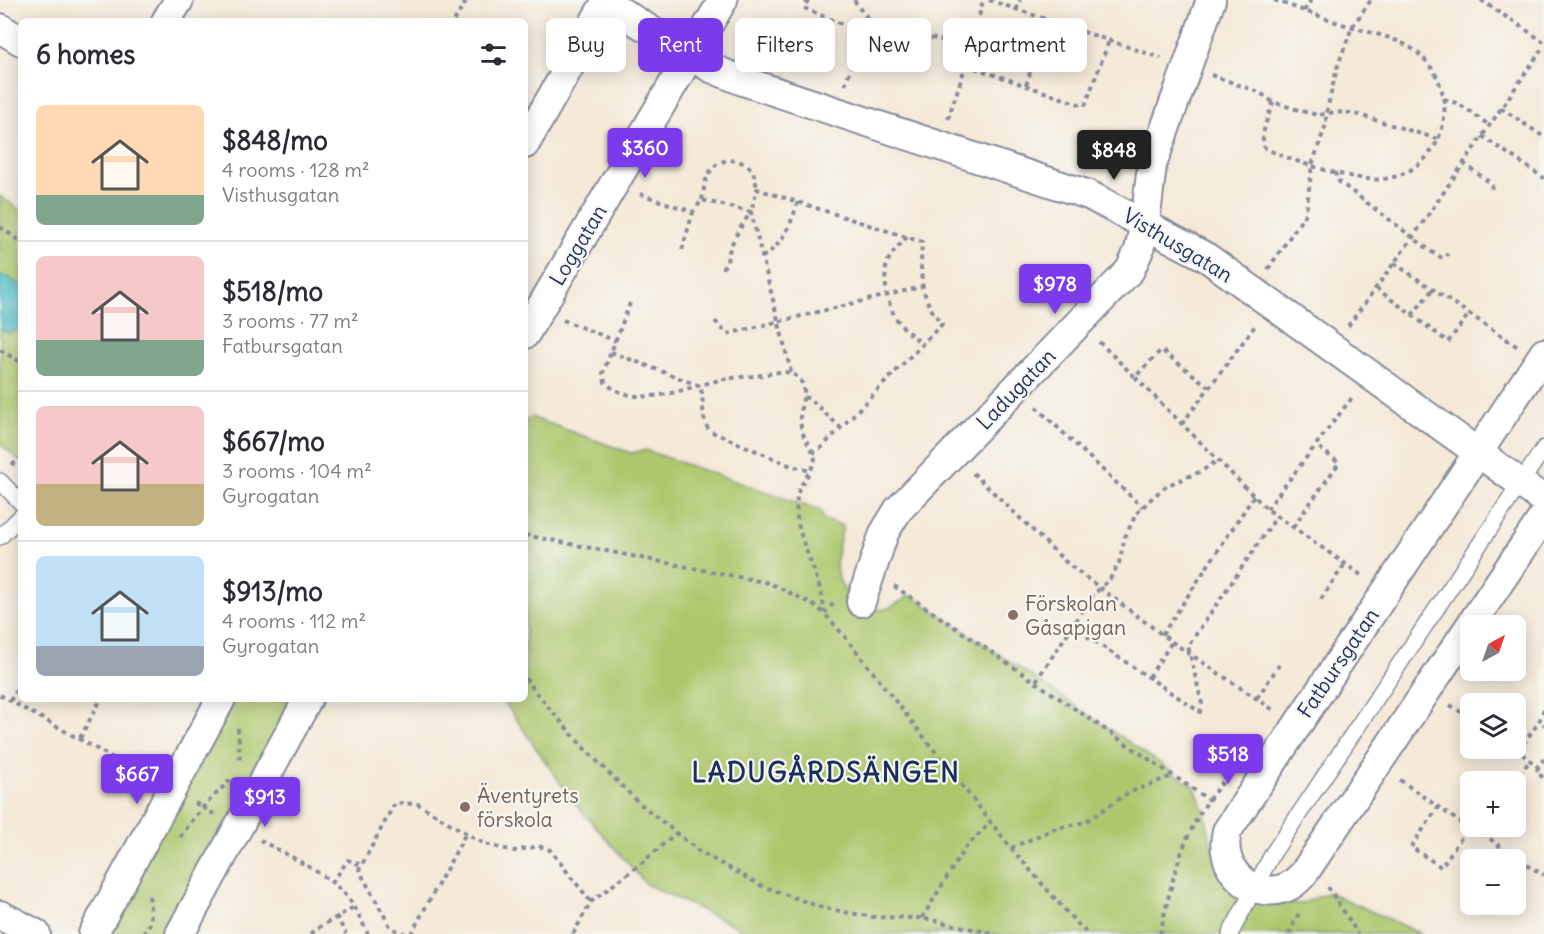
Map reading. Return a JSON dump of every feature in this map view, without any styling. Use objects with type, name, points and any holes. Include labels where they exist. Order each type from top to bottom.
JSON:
[{"type":"street","points":[[168,18],[179,0]]},
{"type":"street","name":"Loggatan","points":[[712,18],[723,0]]},
{"type":"street","name":"Ladugatan","points":[[861,602],[884,532],[898,510],[1130,270],[1139,250],[1145,223],[1152,165],[1211,0]]},
{"type":"street","points":[[528,139],[606,1]]},
{"type":"street","name":"Visthusgatan","points":[[606,1],[638,22]]},
{"type":"street","points":[[0,28],[18,39]]},
{"type":"street","name":"Loggatan","points":[[528,329],[681,72]]},
{"type":"street","name":"Visthusgatan","points":[[721,72],[1089,195],[1145,223],[1206,257],[1544,500]]},
{"type":"street","name":"Fatbursgatan","points":[[1255,888],[1239,879],[1232,870],[1225,853],[1224,842],[1227,831],[1478,453],[1535,353]]},
{"type":"street","points":[[1477,615],[1544,516]]},
{"type":"street","points":[[1255,888],[1285,888],[1296,881],[1308,867],[1460,641]]},
{"type":"street","points":[[180,934],[306,702]]},
{"type":"street","points":[[93,934],[172,790],[229,708]]},
{"type":"street","points":[[0,915],[36,934]]},
{"type":"lane","points":[[1230,934],[1273,854],[1544,448]]},
{"type":"lane","points":[[0,480],[18,499]]},
{"type":"lane","points":[[0,537],[18,519]]},
{"type":"path","points":[[456,18],[467,0]]},
{"type":"path","points":[[808,0],[804,8],[847,26]]},
{"type":"path","points":[[854,0],[869,18]]},
{"type":"path","points":[[979,18],[983,0]]},
{"type":"path","points":[[989,0],[1041,18]]},
{"type":"path","points":[[1017,10],[1020,0]]},
{"type":"path","points":[[1273,102],[1264,131],[1265,148],[1312,165],[1366,179],[1394,177],[1417,166],[1427,157],[1438,139],[1445,118],[1444,99],[1438,78],[1418,53],[1393,40],[1274,0]]},
{"type":"path","points":[[1304,10],[1311,0]]},
{"type":"path","points":[[1182,424],[1209,387],[1262,297],[1306,213],[1312,165],[1326,124],[1326,114],[1337,68],[1352,27],[1371,0]]},
{"type":"path","points":[[1332,348],[1413,237],[1544,44],[1482,0]]},
{"type":"path","points":[[1087,34],[1244,86],[1273,102],[1305,112],[1318,115],[1335,111],[1352,113],[1438,139]]},
{"type":"path","points":[[986,72],[1086,106],[1109,41]]},
{"type":"path","points":[[836,111],[850,72]]},
{"type":"path","points":[[940,146],[964,72]]},
{"type":"path","points":[[1026,86],[1030,72]]},
{"type":"path","points":[[1444,99],[1459,104],[1489,125]]},
{"type":"path","points":[[1501,108],[1544,137]]},
{"type":"path","points":[[1482,136],[1543,177]]},
{"type":"path","points":[[682,250],[693,212],[702,200],[707,177],[713,167],[727,161],[739,161],[746,164],[754,174],[757,189],[751,212],[739,231],[727,257],[727,264],[722,268]]},
{"type":"path","points":[[1463,163],[1492,184],[1491,192]]},
{"type":"path","points":[[1335,172],[1337,180],[1436,255],[1443,258],[1448,254]]},
{"type":"path","points":[[614,185],[693,212]]},
{"type":"path","points":[[757,189],[922,242],[921,287],[927,303],[942,324],[822,447],[813,453]]},
{"type":"path","points":[[702,200],[751,212]]},
{"type":"path","points":[[762,257],[773,251],[783,238],[798,202]]},
{"type":"path","points":[[751,212],[790,372]]},
{"type":"path","points":[[0,227],[18,240]]},
{"type":"path","points":[[907,237],[887,262],[885,282],[887,296],[896,320],[923,344]]},
{"type":"path","points":[[1394,263],[1469,314],[1535,353]]},
{"type":"path","points":[[715,321],[728,334],[921,287]]},
{"type":"path","points":[[1376,288],[1448,342],[1469,314]]},
{"type":"path","points":[[1412,315],[1433,290]]},
{"type":"path","points":[[630,303],[603,373],[605,382],[616,390],[635,396],[653,397],[720,380],[778,371],[790,372],[800,379],[804,397],[800,413],[801,428],[815,459],[798,493],[798,524],[823,598],[824,613]]},
{"type":"path","points":[[539,310],[615,341]]},
{"type":"path","points":[[1079,323],[1267,509],[1372,583]]},
{"type":"path","points":[[0,350],[18,360]]},
{"type":"path","points":[[1135,377],[1161,350],[1209,387]]},
{"type":"path","points":[[611,352],[700,386],[704,395],[705,421],[710,431],[789,465],[810,471]]},
{"type":"path","points":[[1267,509],[1370,375]]},
{"type":"path","points":[[1016,388],[1142,507]]},
{"type":"path","points":[[804,397],[810,399],[840,427]]},
{"type":"path","points":[[1293,527],[1339,464],[1316,445]]},
{"type":"path","points":[[953,453],[1068,564],[1162,635],[1282,716]]},
{"type":"path","points":[[1036,681],[1092,595],[1110,579],[1119,563],[1130,523],[1142,507],[1168,485],[1202,471],[1218,460]]},
{"type":"path","points":[[1162,635],[1254,496]]},
{"type":"path","points":[[1072,626],[1200,711],[1202,704],[1188,646],[1277,516]]},
{"type":"path","points":[[528,536],[769,583],[811,603],[824,613],[846,638],[1011,848],[1088,934]]},
{"type":"path","points":[[1321,599],[1345,564]]},
{"type":"path","points":[[871,570],[1209,800]]},
{"type":"path","points":[[1149,677],[1172,642]]},
{"type":"path","points":[[1257,698],[1279,665]]},
{"type":"path","points":[[528,682],[583,747],[638,802],[700,852],[762,886],[823,908],[873,917],[922,918],[996,934]]},
{"type":"path","points":[[10,701],[18,688]]},
{"type":"path","points":[[0,695],[312,869],[344,893],[368,934]]},
{"type":"path","points":[[79,738],[98,702]]},
{"type":"path","points":[[177,840],[202,807],[234,776],[241,759],[229,708]]},
{"type":"path","points":[[1526,738],[1539,722],[1544,709]]},
{"type":"path","points":[[1539,722],[1544,726]]},
{"type":"path","points":[[1526,757],[1538,767]]},
{"type":"path","points":[[1544,759],[1537,773],[1544,778]]},
{"type":"path","points":[[1522,771],[1530,760]]},
{"type":"path","points":[[1378,764],[1460,822]]},
{"type":"path","points":[[1011,848],[1054,829],[1085,822],[1128,793],[1173,776]]},
{"type":"path","points":[[406,934],[392,928],[359,870],[395,803],[418,804],[484,844],[514,851],[539,846],[550,850],[591,902]]},
{"type":"path","points":[[1439,806],[1411,847],[1441,867],[1462,837]]},
{"type":"path","points":[[922,918],[965,848],[991,822]]},
{"type":"path","points":[[411,934],[466,833]]},
{"type":"path","points":[[573,934],[591,902],[676,833]]},
{"type":"path","points":[[1487,837],[1544,875]]},
{"type":"path","points":[[332,883],[348,860],[361,865]]},
{"type":"path","points":[[1308,867],[1332,891],[1358,934]]},
{"type":"path","points":[[143,934],[152,922],[148,886]]},
{"type":"path","points":[[311,934],[336,916],[354,907]]},
{"type":"path","points":[[336,916],[346,934]]},
{"type":"green space","points":[[0,196],[18,209],[18,459],[0,444]]},
{"type":"green space","points":[[531,417],[631,453],[645,450],[821,511],[823,519],[843,526],[836,568],[843,588],[854,601],[877,610],[895,605],[911,595],[1195,787],[1205,813],[1212,848],[1269,901],[1301,904],[1329,892],[1421,934],[753,934],[647,885],[573,801],[504,702],[528,702],[528,419]]},
{"type":"green space","points":[[227,702],[299,702],[172,934],[101,934]]},
{"type":"water","points":[[0,276],[8,277],[18,284],[18,329],[8,333],[0,328]]},
{"type":"place","name":"Förskolan Gåsapigan","points":[[1013,615]]},
{"type":"place","name":"Äventyrets förskola","points":[[465,807]]},
{"type":"district","name":"LADUGÅRDSÄNGEN","points":[[826,772]]}]
